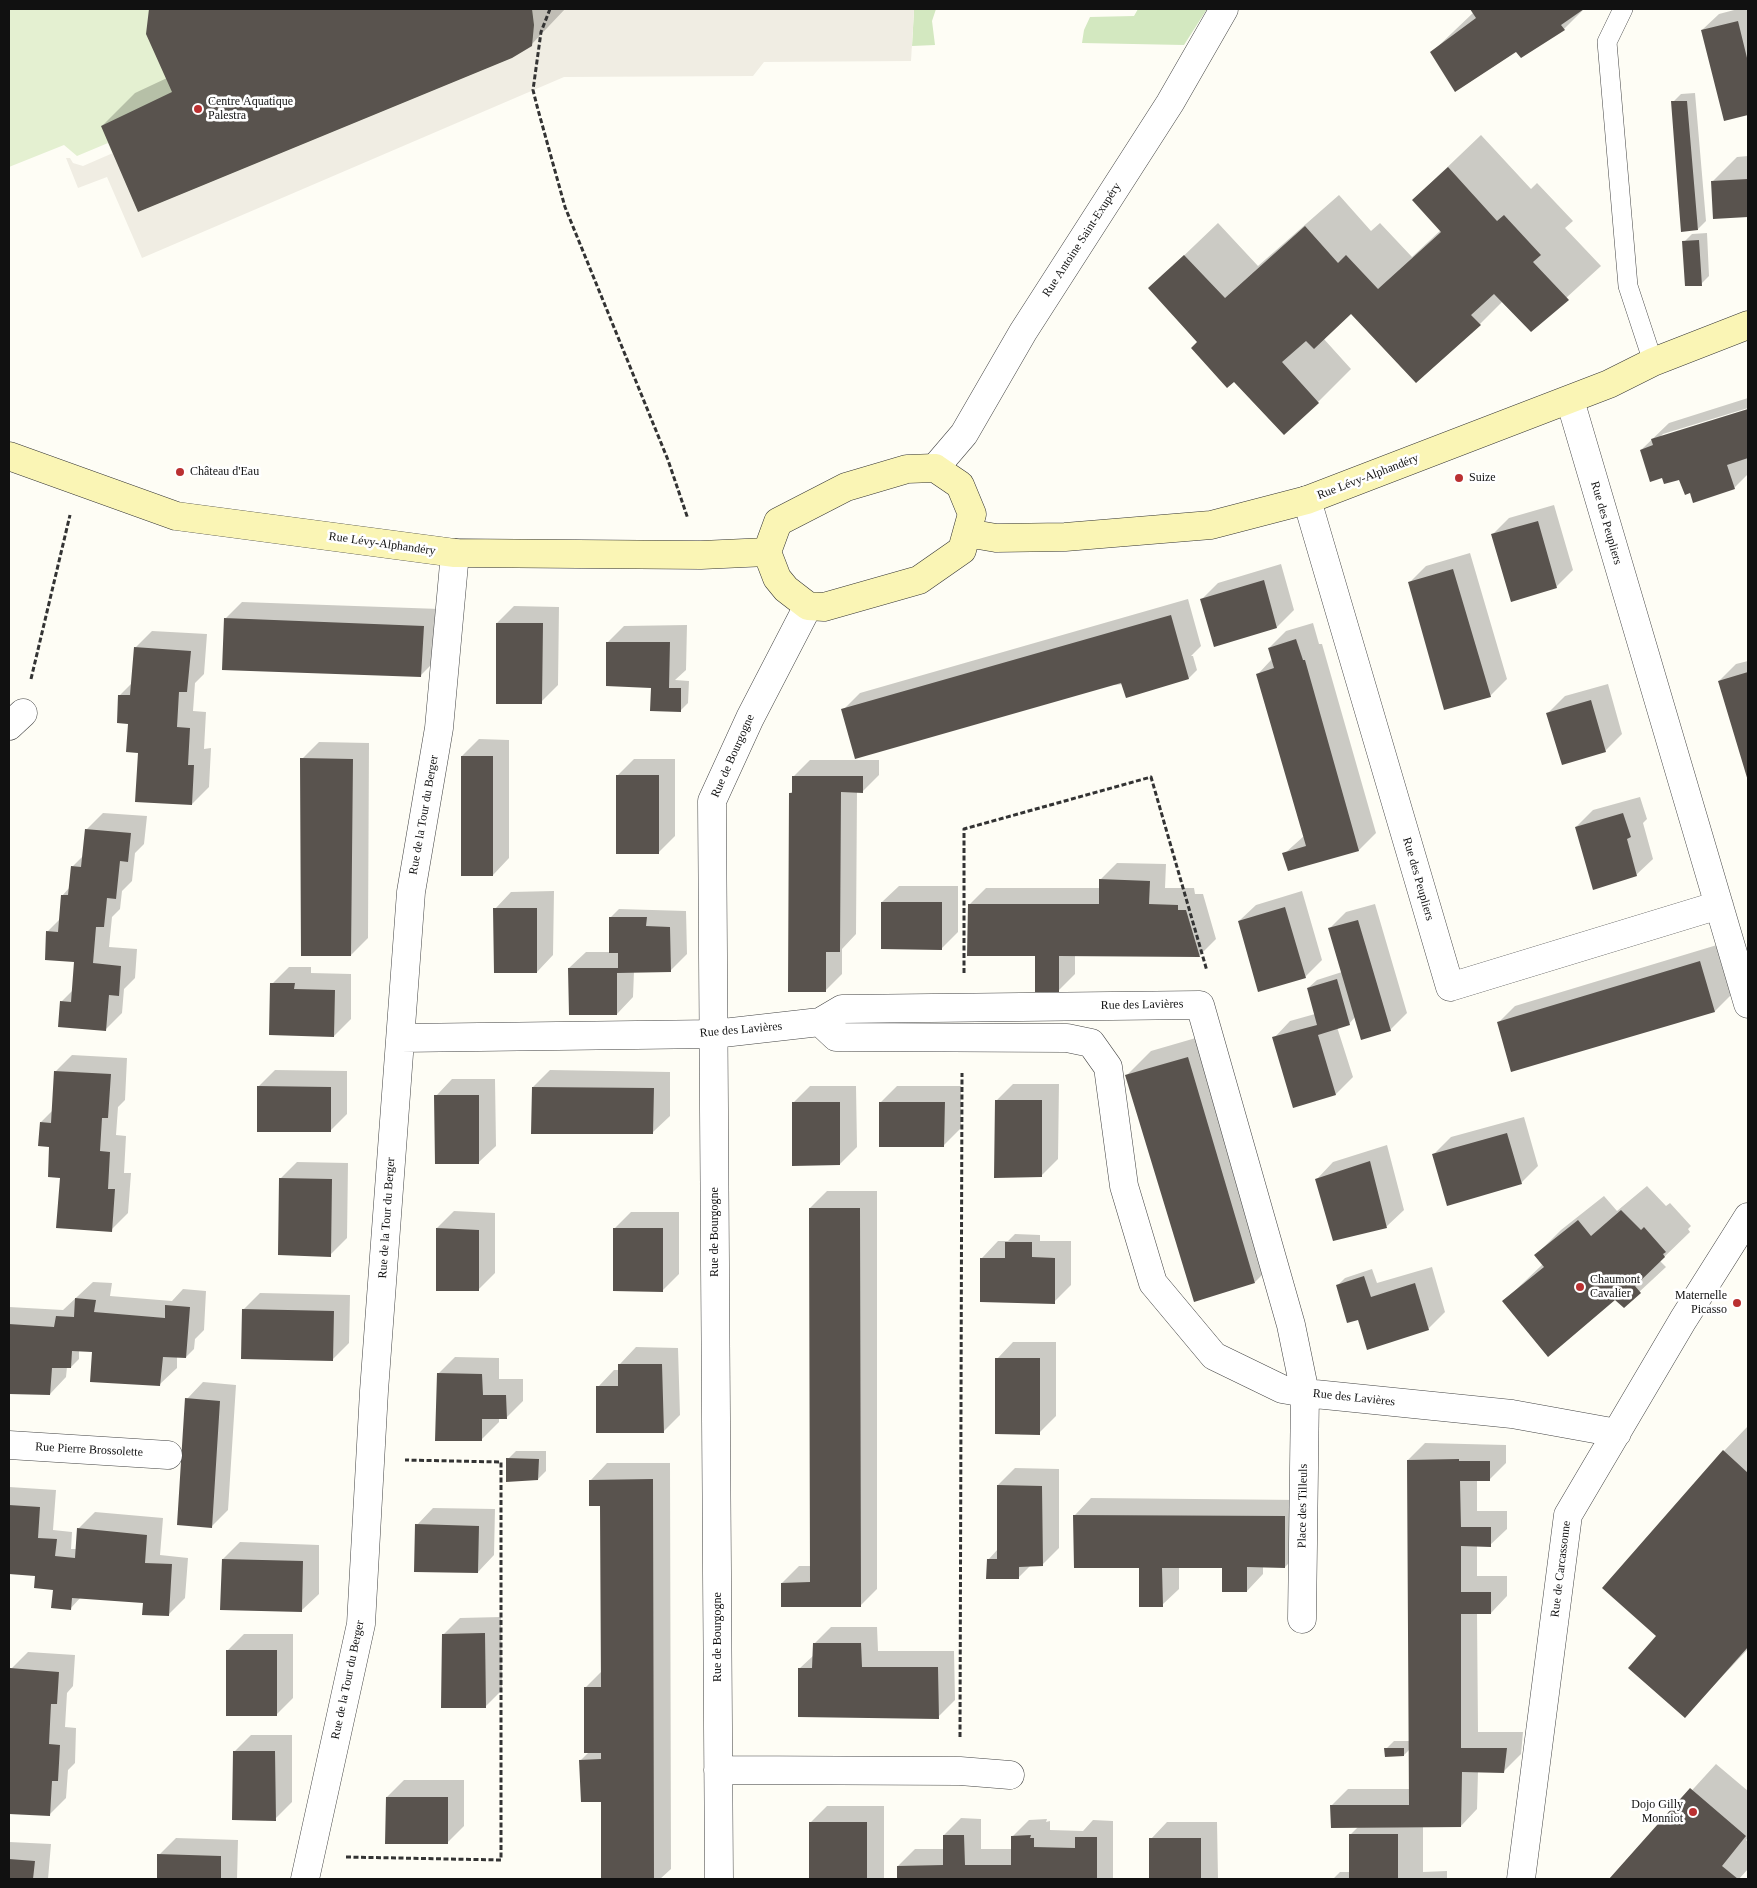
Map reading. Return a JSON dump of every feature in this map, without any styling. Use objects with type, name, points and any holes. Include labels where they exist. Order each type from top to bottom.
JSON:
[{"type":"street","name":"Rue Antoine Saint-Exupéry","points":[[936,468],[964,434],[1023,332],[1170,103],[1224,9]]},
{"type":"street","name":"Rue Lévy-Alphandéry","points":[[967,533],[996,538],[1064,537],[1211,525],[1307,500],[1570,400],[1610,384],[1653,362],[1748,325]]},
{"type":"street","name":"Rue des Peupliers","points":[[1570,400],[1748,1004]]},
{"type":"street","name":"Rue Lévy-Alphandéry","points":[[9,456],[176,516],[455,553],[700,555],[767,552]]},
{"type":"street","points":[[936,468],[960,485],[972,514],[967,533],[962,550],[920,580],[824,607],[808,606],[786,589],[777,578],[767,552],[778,522],[846,487],[907,469],[936,468]]},
{"type":"street","name":"Rue des Peupliers","points":[[1307,500],[1450,987],[1719,905]]},
{"type":"street","name":"Rue de la Tour du Berger","points":[[307,1868],[361,1624],[372,1460],[375,1381],[411,892],[439,728],[455,553]]},
{"type":"street","name":"Rue de Bourgogne","points":[[719,1879],[712,801],[750,718],[808,606]]},
{"type":"street","name":"Rue des Lavières","points":[[401,1038],[714,1034],[820,1022],[842,1008],[1200,1005],[1291,1325],[1305,1393],[1512,1414],[1617,1433]]},
{"type":"street","points":[[820,1022],[836,1037],[1067,1038],[1091,1043],[1108,1067],[1124,1186],[1154,1283],[1214,1356],[1282,1389],[1305,1393]]},
{"type":"street","name":"Rue de Carcassonne","points":[[1521,1879],[1568,1515],[1683,1320],[1748,1217]]},
{"type":"street","name":"Place des Tilleuls","points":[[1302,1619],[1305,1393]]},
{"type":"street","name":"Rue Pierre Brossolette","points":[[9,1445],[168,1455]]},
{"type":"street","points":[[718,1770],[960,1771],[1010,1775]]},
{"type":"lane","points":[[1623,9],[1606,42],[1628,286],[1653,362]]},
{"type":"path","points":[[550,9],[541,32],[533,90],[537,106],[565,206],[668,460],[700,555]]},
{"type":"path","points":[[16,720],[78,481]]},
{"type":"path","points":[[964,1007],[964,830],[1151,777],[1212,990],[1200,1005]]},
{"type":"path","points":[[960,1771],[962,1038]]},
{"type":"path","points":[[307,1868],[501,1860],[501,1462],[372,1460]]},
{"type":"green space","name":"Centre Aquatique Palestra","points":[[9,9],[532,9],[534,25],[532,46],[512,58],[138,212],[108,143],[77,156],[64,145],[9,167]]},
{"type":"green space","points":[[906,9],[936,9],[932,21],[935,45],[912,46],[914,10]]},
{"type":"green space","points":[[1138,9],[1207,9],[1184,45],[1082,43],[1084,30],[1090,17],[1134,16]]},
{"type":"shaded area","points":[[532,9],[914,10],[911,61],[764,62],[753,76],[564,77],[142,258],[107,177],[78,188],[66,158],[70,158],[73,163],[83,166],[113,153],[138,212],[512,58],[532,45],[534,25]]},
{"type":"building","name":"Centre Aquatique Palestra","points":[[149,9],[532,9],[534,25],[532,46],[512,58],[138,212],[101,126],[172,92],[146,34]]},
{"type":"building","points":[[1470,9],[1584,9],[1561,25],[1565,30],[1521,58],[1516,52],[1455,92],[1430,52],[1476,18]]},
{"type":"building","points":[[1738,21],[1748,62],[1748,115],[1724,121],[1701,30]]},
{"type":"building","points":[[1671,101],[1687,101],[1698,230],[1681,232]]},
{"type":"building","points":[[1448,167],[1497,221],[1504,215],[1541,255],[1533,262],[1569,300],[1531,332],[1494,294],[1471,315],[1481,325],[1416,383],[1351,314],[1314,349],[1306,341],[1282,362],[1319,403],[1284,435],[1234,382],[1227,388],[1191,348],[1197,342],[1148,288],[1184,255],[1225,298],[1305,226],[1338,263],[1346,255],[1378,289],[1441,232],[1412,200]]},
{"type":"building","points":[[1748,179],[1748,217],[1713,219],[1711,181]]},
{"type":"building","points":[[1699,240],[1702,286],[1685,286],[1682,241]]},
{"type":"building","points":[[1748,409],[1748,458],[1727,465],[1735,489],[1693,503],[1690,493],[1685,495],[1679,480],[1664,484],[1662,478],[1650,482],[1640,450],[1653,445],[1651,439]]},
{"type":"building","points":[[1538,521],[1557,588],[1511,602],[1491,534]]},
{"type":"building","points":[[1453,569],[1491,697],[1444,710],[1408,582]]},
{"type":"building","points":[[1264,580],[1277,628],[1214,647],[1200,599]]},
{"type":"building","points":[[1171,615],[1189,679],[1126,698],[1121,683],[855,759],[841,709]]},
{"type":"building","points":[[224,618],[424,626],[421,677],[222,670]]},
{"type":"building","points":[[496,623],[543,623],[542,704],[496,704]]},
{"type":"building","points":[[1296,639],[1303,660],[1305,660],[1359,851],[1288,871],[1282,853],[1306,846],[1256,674],[1274,668],[1268,648]]},
{"type":"building","points":[[606,642],[670,642],[669,688],[681,688],[681,712],[650,711],[651,688],[606,686]]},
{"type":"building","points":[[134,647],[191,651],[187,692],[179,692],[177,727],[190,728],[188,765],[194,765],[192,805],[135,802],[138,753],[126,752],[128,724],[117,723],[118,695],[130,695]]},
{"type":"building","points":[[1748,672],[1748,781],[1718,681]]},
{"type":"building","points":[[1591,700],[1606,752],[1562,765],[1546,713]]},
{"type":"building","points":[[461,756],[493,756],[493,876],[461,876]]},
{"type":"building","points":[[300,758],[353,759],[351,956],[301,956]]},
{"type":"building","points":[[616,775],[659,775],[659,854],[616,854]]},
{"type":"building","points":[[792,776],[863,776],[863,793],[841,792],[840,952],[826,952],[826,992],[788,992],[789,793],[792,793]]},
{"type":"building","points":[[1623,813],[1631,837],[1627,839],[1637,876],[1593,890],[1575,827]]},
{"type":"building","points":[[85,829],[131,833],[128,862],[120,861],[116,899],[107,898],[104,927],[96,927],[93,963],[121,966],[119,996],[109,995],[106,1031],[58,1027],[60,1001],[71,1002],[74,962],[45,960],[46,931],[58,932],[61,895],[68,895],[71,866],[81,867]]},
{"type":"building","points":[[1099,879],[1150,881],[1149,904],[1178,905],[1178,910],[1186,910],[1200,957],[1059,956],[1059,992],[1035,992],[1035,956],[967,956],[968,904],[1099,904]]},
{"type":"building","points":[[881,902],[942,902],[942,950],[881,949]]},
{"type":"building","points":[[1285,907],[1306,978],[1258,992],[1238,921]]},
{"type":"building","points":[[493,908],[537,908],[537,973],[494,973]]},
{"type":"building","points":[[609,917],[647,917],[646,926],[670,927],[671,972],[617,973],[617,1015],[569,1015],[568,968],[618,968],[618,953],[609,953]]},
{"type":"building","points":[[1358,920],[1391,1031],[1361,1040],[1328,928]]},
{"type":"building","points":[[1700,961],[1715,1012],[1511,1072],[1497,1022]]},
{"type":"building","points":[[1337,979],[1350,1025],[1318,1035],[1336,1095],[1293,1108],[1272,1037],[1317,1025],[1307,988]]},
{"type":"building","points":[[270,983],[295,983],[294,989],[335,990],[334,1037],[269,1035]]},
{"type":"building","points":[[1188,1057],[1255,1283],[1194,1302],[1125,1075]]},
{"type":"building","points":[[54,1071],[111,1074],[108,1118],[102,1118],[100,1151],[110,1152],[108,1189],[115,1189],[112,1232],[56,1228],[60,1178],[48,1177],[49,1147],[38,1146],[40,1122],[51,1123]]},
{"type":"building","points":[[257,1086],[331,1087],[331,1132],[257,1132]]},
{"type":"building","points":[[532,1087],[654,1088],[653,1134],[531,1134]]},
{"type":"building","points":[[434,1095],[479,1095],[479,1164],[435,1164]]},
{"type":"building","points":[[995,1100],[1042,1100],[1042,1177],[994,1178]]},
{"type":"building","points":[[792,1102],[840,1102],[840,1165],[792,1166]]},
{"type":"building","points":[[879,1102],[945,1102],[944,1147],[879,1147]]},
{"type":"building","points":[[1507,1133],[1522,1184],[1447,1206],[1432,1154]]},
{"type":"building","points":[[1370,1161],[1387,1228],[1333,1241],[1315,1179]]},
{"type":"building","points":[[279,1178],[332,1179],[331,1257],[278,1255]]},
{"type":"building","points":[[809,1208],[860,1208],[861,1607],[781,1607],[781,1583],[810,1582]]},
{"type":"building","points":[[1621,1210],[1641,1230],[1644,1227],[1666,1252],[1663,1254],[1665,1257],[1635,1286],[1641,1293],[1624,1308],[1615,1300],[1548,1357],[1502,1301],[1544,1267],[1534,1255],[1578,1220],[1591,1236]]},
{"type":"building","points":[[436,1228],[479,1230],[479,1291],[436,1291]]},
{"type":"building","points":[[613,1228],[663,1228],[663,1292],[613,1291]]},
{"type":"building","points":[[1005,1242],[1032,1242],[1032,1257],[1055,1258],[1055,1304],[980,1302],[980,1258],[1005,1258]]},
{"type":"building","points":[[1364,1276],[1371,1297],[1415,1283],[1429,1330],[1367,1350],[1358,1320],[1347,1323],[1336,1285]]},
{"type":"building","points":[[75,1298],[96,1300],[94,1312],[165,1318],[165,1305],[190,1307],[186,1358],[163,1357],[160,1386],[90,1382],[92,1352],[72,1351],[71,1368],[52,1368],[50,1395],[9,1394],[9,1324],[54,1327],[56,1316],[74,1317]]},
{"type":"building","points":[[242,1309],[334,1311],[333,1361],[241,1359]]},
{"type":"building","points":[[995,1358],[1040,1358],[1040,1435],[995,1434]]},
{"type":"building","points":[[618,1364],[662,1364],[664,1433],[596,1433],[596,1386],[618,1386]]},
{"type":"building","points":[[437,1373],[482,1374],[483,1395],[506,1395],[507,1419],[482,1419],[482,1441],[435,1441]]},
{"type":"building","points":[[185,1398],[220,1401],[212,1528],[177,1525]]},
{"type":"building","points":[[1723,1450],[1748,1473],[1748,1647],[1685,1718],[1628,1668],[1656,1636],[1602,1588]]},
{"type":"building","points":[[506,1458],[539,1459],[538,1480],[506,1482]]},
{"type":"building","points":[[1459,1459],[1459,1461],[1490,1461],[1490,1481],[1460,1481],[1461,1527],[1491,1527],[1491,1547],[1461,1546],[1461,1592],[1491,1592],[1491,1614],[1461,1614],[1461,1748],[1507,1748],[1504,1773],[1462,1772],[1461,1827],[1331,1828],[1330,1805],[1409,1805],[1407,1460]]},
{"type":"building","points":[[653,1479],[654,1879],[601,1879],[601,1802],[581,1802],[579,1760],[601,1759],[601,1753],[584,1753],[584,1687],[601,1687],[600,1506],[589,1506],[589,1480]]},
{"type":"building","points":[[997,1485],[1042,1486],[1043,1566],[1019,1567],[1019,1579],[986,1579],[987,1559],[997,1559]]},
{"type":"building","points":[[9,1505],[40,1507],[38,1538],[57,1539],[55,1556],[75,1558],[77,1528],[147,1535],[145,1563],[172,1564],[169,1616],[142,1615],[143,1603],[72,1598],[71,1610],[51,1608],[53,1590],[34,1588],[35,1576],[9,1574]]},
{"type":"building","points":[[1073,1515],[1285,1516],[1285,1568],[1247,1567],[1247,1592],[1222,1592],[1222,1568],[1162,1568],[1163,1607],[1139,1607],[1139,1568],[1074,1568]]},
{"type":"building","points":[[415,1524],[479,1526],[478,1573],[414,1572]]},
{"type":"building","points":[[222,1559],[303,1561],[302,1612],[220,1610]]},
{"type":"building","points":[[485,1633],[486,1708],[441,1708],[442,1634]]},
{"type":"building","points":[[813,1643],[861,1643],[862,1667],[938,1667],[939,1719],[798,1717],[798,1668],[812,1668]]},
{"type":"building","points":[[226,1650],[277,1650],[277,1716],[226,1716]]},
{"type":"building","points":[[10,1668],[59,1672],[57,1704],[51,1704],[49,1744],[60,1745],[58,1781],[52,1781],[50,1816],[9,1814]]},
{"type":"building","points":[[1384,1748],[1404,1748],[1404,1756],[1385,1757]]},
{"type":"building","points":[[233,1751],[275,1751],[276,1821],[232,1820]]},
{"type":"building","name":"Dojo Gilly Monniot","points":[[1690,1788],[1746,1836],[1722,1866],[1738,1879],[1609,1879]]},
{"type":"building","points":[[386,1797],[448,1797],[448,1844],[385,1844]]},
{"type":"building","points":[[809,1822],[867,1822],[867,1879],[809,1879]]},
{"type":"building","points":[[1349,1834],[1398,1834],[1398,1879],[1349,1879]]},
{"type":"building","points":[[943,1835],[964,1835],[965,1865],[1011,1865],[1011,1836],[1031,1835],[1030,1838],[1034,1838],[1034,1847],[1075,1848],[1075,1837],[1097,1837],[1097,1879],[897,1879],[897,1866],[943,1865]]},
{"type":"building","points":[[1149,1838],[1201,1838],[1201,1879],[1149,1879]]},
{"type":"building","points":[[157,1854],[221,1856],[221,1879],[157,1879]]},
{"type":"building","points":[[9,1859],[35,1861],[33,1879],[9,1879]]},
{"type":"place","name":"Centre Aquatique Palestra","points":[[198,109]]},
{"type":"place","name":"Château d'Eau","points":[[180,472]]},
{"type":"place","name":"Suize","points":[[1459,478]]},
{"type":"place","name":"Chaumont Cavalier","points":[[1580,1287]]},
{"type":"place","name":"Maternelle Picasso","points":[[1737,1303]]},
{"type":"place","name":"Dojo Gilly Monniot","points":[[1693,1812]]}]
